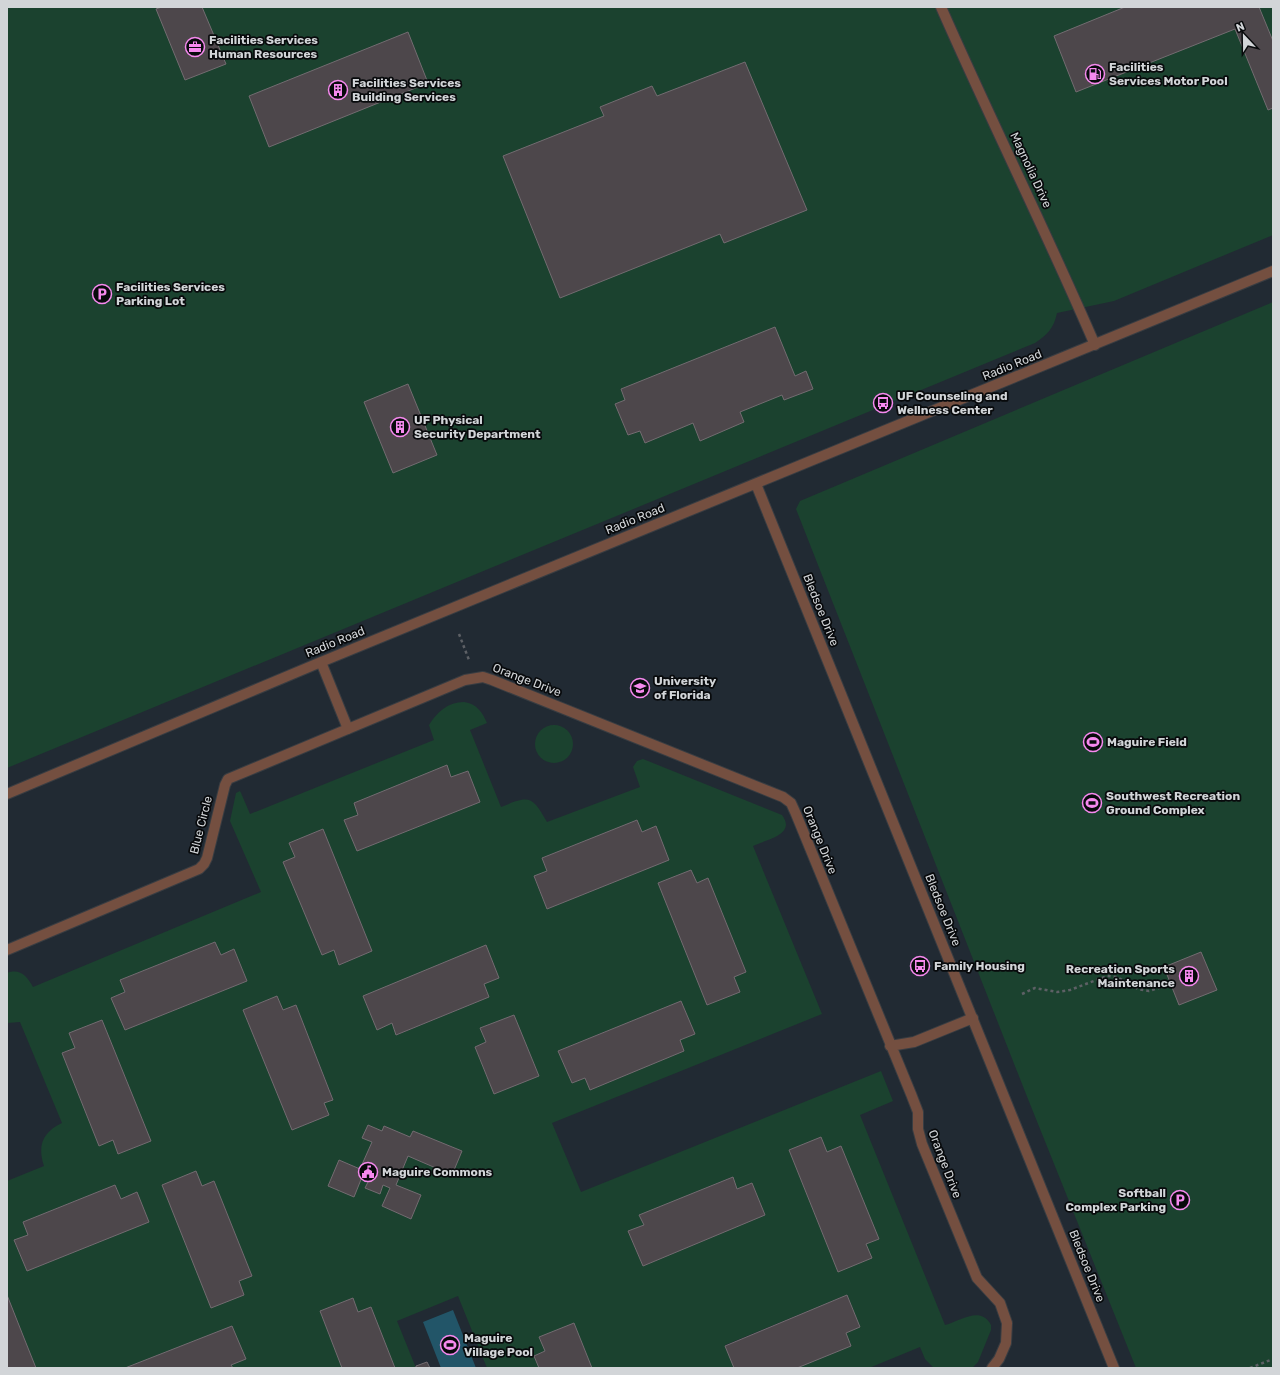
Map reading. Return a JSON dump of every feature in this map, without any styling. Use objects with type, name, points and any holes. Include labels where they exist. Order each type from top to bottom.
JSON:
[{"type":"street","name":"Magnolia Drive","points":[[941,7],[974,81],[1033,205],[1095,345]]},
{"type":"street","name":"Radio Road","points":[[7,794],[321,662],[1273,271]]},
{"type":"street","name":"Bledsoe Drive","points":[[756,484],[1114,1368]]},
{"type":"street","points":[[321,662],[348,729]]},
{"type":"street","name":"Orange Drive","points":[[348,729],[465,680],[483,677],[623,731],[783,797],[791,803],[918,1112],[918,1129],[922,1144],[977,1278],[998,1300],[1006,1318],[1008,1327],[1006,1343],[999,1359],[992,1368]]},
{"type":"street","name":"Blue Circle","points":[[7,950],[198,869],[204,864],[207,858],[225,785],[228,779],[348,729]]},
{"type":"street","points":[[890,1046],[914,1042],[972,1018]]},
{"type":"path","points":[[458,634],[476,678]]},
{"type":"path","points":[[1022,994],[1035,988],[1057,992],[1070,990],[1107,976],[1117,978],[1138,989],[1149,991],[1171,984]]},
{"type":"path","points":[[1250,1368],[1273,1359]]},
{"type":"shaded area","name":"University of Florida","points":[[7,7],[1273,7],[1273,1368],[7,1368]]},
{"type":"green space","points":[[7,7],[1273,7],[1273,235],[1114,301],[1057,313],[1054,323],[1049,331],[1035,343],[7,768]]},
{"type":"green space","name":"Southwest Recreation Ground Complex","points":[[1273,302],[1273,1368],[1136,1368],[1026,1094],[796,509],[800,501]]},
{"type":"green space","points":[[458,702],[469,703],[476,707],[481,712],[487,723],[470,730],[501,807],[518,801],[529,800],[538,807],[547,822],[640,787],[633,767],[637,761],[643,759],[782,815],[786,822],[783,832],[778,836],[753,846],[822,1014],[552,1123],[581,1192],[881,1071],[893,1101],[860,1115],[945,1325],[976,1315],[987,1319],[991,1325],[991,1330],[978,1362],[972,1368],[934,1368],[925,1359],[920,1347],[869,1368],[797,1368],[851,1346],[846,1333],[860,1327],[847,1295],[725,1345],[734,1368],[592,1368],[574,1323],[539,1337],[545,1351],[534,1356],[539,1368],[487,1368],[458,1296],[397,1321],[416,1368],[395,1368],[371,1307],[358,1312],[353,1298],[320,1311],[342,1368],[233,1368],[231,1365],[245,1359],[232,1326],[125,1368],[36,1368],[7,1295],[7,1181],[44,1166],[41,1152],[43,1140],[50,1131],[62,1123],[20,1022],[7,1023],[7,973],[19,972],[23,974],[33,987],[261,892],[230,821],[236,793],[240,791],[250,814],[434,740],[429,725],[439,712]],"holes":[[[447,766],[451,777],[468,771],[480,802],[357,851],[345,820],[358,815],[354,803]],[[637,820],[642,832],[656,826],[669,860],[547,909],[534,877],[547,871],[542,858]],[[323,829],[372,951],[340,965],[334,950],[322,955],[284,862],[295,857],[289,843]],[[691,870],[697,883],[708,878],[746,972],[734,977],[740,992],[707,1005],[658,883]],[[215,942],[221,955],[234,949],[247,981],[125,1030],[112,998],[125,992],[120,980]],[[486,946],[499,978],[484,984],[489,997],[397,1035],[392,1023],[377,1029]],[[277,996],[283,1010],[296,1005],[333,1099],[324,1103],[329,1115],[292,1130],[243,1010]],[[681,1001],[695,1034],[680,1040],[684,1051],[590,1090],[585,1078],[572,1083],[558,1051]],[[514,1015],[539,1076],[494,1094],[475,1047],[486,1042],[481,1028]],[[102,1020],[151,1141],[118,1154],[113,1140],[99,1146],[62,1053],[75,1048],[69,1033]],[[384,1126],[410,1137],[413,1131],[462,1151],[451,1175],[408,1156],[396,1185],[421,1196],[411,1219],[382,1206],[390,1188],[383,1185],[380,1193],[365,1188],[369,1180],[362,1177],[354,1197],[339,1160],[360,1169],[372,1142],[363,1138],[382,1131]],[[821,1137],[827,1152],[841,1146],[878,1239],[866,1244],[838,1271],[789,1150]],[[732,1177],[737,1189],[752,1183],[765,1215],[643,1266],[628,1232],[644,1225],[640,1215]],[[214,1181],[252,1276],[239,1281],[244,1295],[211,1307],[202,1186]],[[115,1185],[121,1199],[137,1192],[149,1222],[27,1271],[14,1241],[28,1235],[23,1222]]]},
{"type":"green space","points":[[554,725],[564,728],[570,734],[573,744],[570,754],[564,760],[554,763],[544,760],[538,754],[535,744],[538,734],[544,728]]},
{"type":"water","name":"Maguire Village Pool","points":[[453,1310],[476,1368],[441,1368],[423,1322]]},
{"type":"building","name":"Facilities Services Human Resources","points":[[162,7],[202,7],[226,64],[185,80],[156,9]]},
{"type":"building","name":"Facilities Services Motor Pool","points":[[1125,7],[1259,7],[1273,41],[1273,108],[1268,110],[1235,29],[1076,92],[1054,36]]},
{"type":"building","name":"Facilities Services Building Services","points":[[408,32],[428,83],[269,147],[249,96]]},
{"type":"building","points":[[745,62],[807,210],[724,243],[720,234],[560,298],[503,156],[604,116],[600,107],[652,86],[657,96]]},
{"type":"building","points":[[775,327],[795,376],[806,371],[813,389],[784,400],[782,395],[740,412],[744,422],[700,441],[693,423],[645,443],[640,431],[628,435],[615,404],[625,400],[621,389]]},
{"type":"building","name":"UF Physical Security Department","points":[[408,384],[437,455],[393,473],[364,402]]},
{"type":"building","points":[[447,765],[451,777],[468,771],[480,802],[357,851],[344,820],[358,815],[354,803]]},
{"type":"building","points":[[637,820],[642,832],[656,826],[669,860],[547,909],[534,876],[547,871],[542,858]]},
{"type":"building","points":[[323,829],[372,951],[339,965],[334,950],[322,955],[283,862],[295,857],[289,843]]},
{"type":"building","points":[[691,870],[697,883],[708,878],[746,972],[734,977],[740,992],[707,1005],[658,883]]},
{"type":"building","points":[[215,942],[221,955],[234,949],[247,981],[125,1030],[111,998],[125,992],[120,980]]},
{"type":"building","points":[[486,945],[499,978],[484,984],[489,997],[396,1035],[392,1023],[377,1030],[363,996]]},
{"type":"building","name":"Recreation Sports Maintenance","points":[[1201,952],[1217,990],[1179,1005],[1164,967]]},
{"type":"building","points":[[277,996],[283,1010],[296,1005],[333,1100],[324,1103],[329,1115],[292,1130],[243,1010]]},
{"type":"building","points":[[681,1001],[695,1034],[680,1040],[684,1051],[590,1090],[585,1078],[572,1083],[558,1051]]},
{"type":"building","points":[[514,1015],[539,1076],[494,1094],[475,1047],[486,1042],[480,1028]]},
{"type":"building","points":[[102,1020],[151,1141],[118,1154],[113,1140],[99,1146],[62,1053],[75,1048],[69,1033]]},
{"type":"building","name":"Maguire Commons","points":[[368,1125],[382,1131],[384,1126],[410,1137],[413,1131],[462,1151],[452,1175],[408,1156],[396,1185],[421,1195],[411,1219],[382,1206],[390,1188],[383,1185],[380,1194],[365,1188],[369,1180],[362,1177],[354,1197],[328,1186],[339,1160],[360,1169],[372,1142],[362,1138]]},
{"type":"building","points":[[821,1137],[827,1152],[841,1146],[879,1239],[866,1244],[872,1258],[838,1272],[789,1150]]},
{"type":"building","points":[[196,1171],[202,1186],[214,1181],[252,1276],[239,1281],[244,1295],[211,1308],[162,1185]]},
{"type":"building","points":[[733,1177],[737,1189],[752,1183],[765,1215],[643,1266],[628,1231],[644,1225],[639,1215]]},
{"type":"building","points":[[115,1185],[121,1199],[137,1192],[149,1222],[27,1271],[14,1240],[28,1235],[23,1222]]},
{"type":"building","points":[[7,1295],[24,1338],[36,1368],[7,1368]]},
{"type":"building","points":[[847,1295],[860,1327],[846,1333],[851,1346],[797,1368],[734,1368],[725,1346]]},
{"type":"building","points":[[353,1298],[358,1312],[371,1307],[395,1368],[342,1368],[320,1311]]},
{"type":"building","points":[[574,1323],[592,1368],[539,1368],[534,1356],[545,1351],[539,1337]]},
{"type":"building","points":[[232,1326],[246,1359],[231,1365],[233,1368],[125,1368]]},
{"type":"building","points":[[427,1362],[430,1368],[416,1368],[416,1366]]},
{"type":"place","name":"Facilities Services Human Resources","points":[[195,47]]},
{"type":"place","name":"Facilities Services Motor Pool","points":[[1095,74]]},
{"type":"place","name":"Facilities Services Building Services","points":[[338,90]]},
{"type":"place","name":"Facilities Services Parking Lot","points":[[102,294]]},
{"type":"place","name":"UF Counseling and Wellness Center","points":[[883,403]]},
{"type":"place","name":"UF Physical Security Department","points":[[400,427]]},
{"type":"place","name":"University of Florida","points":[[640,688]]},
{"type":"place","name":"Maguire Field","points":[[1093,742]]},
{"type":"place","name":"Southwest Recreation Ground Complex","points":[[1092,803]]},
{"type":"place","name":"Family Housing","points":[[920,966]]},
{"type":"place","name":"Recreation Sports Maintenance","points":[[1189,976]]},
{"type":"place","name":"Maguire Commons","points":[[368,1172]]},
{"type":"place","name":"Softball Complex Parking","points":[[1180,1200]]},
{"type":"place","name":"Maguire Village Pool","points":[[450,1345]]}]
